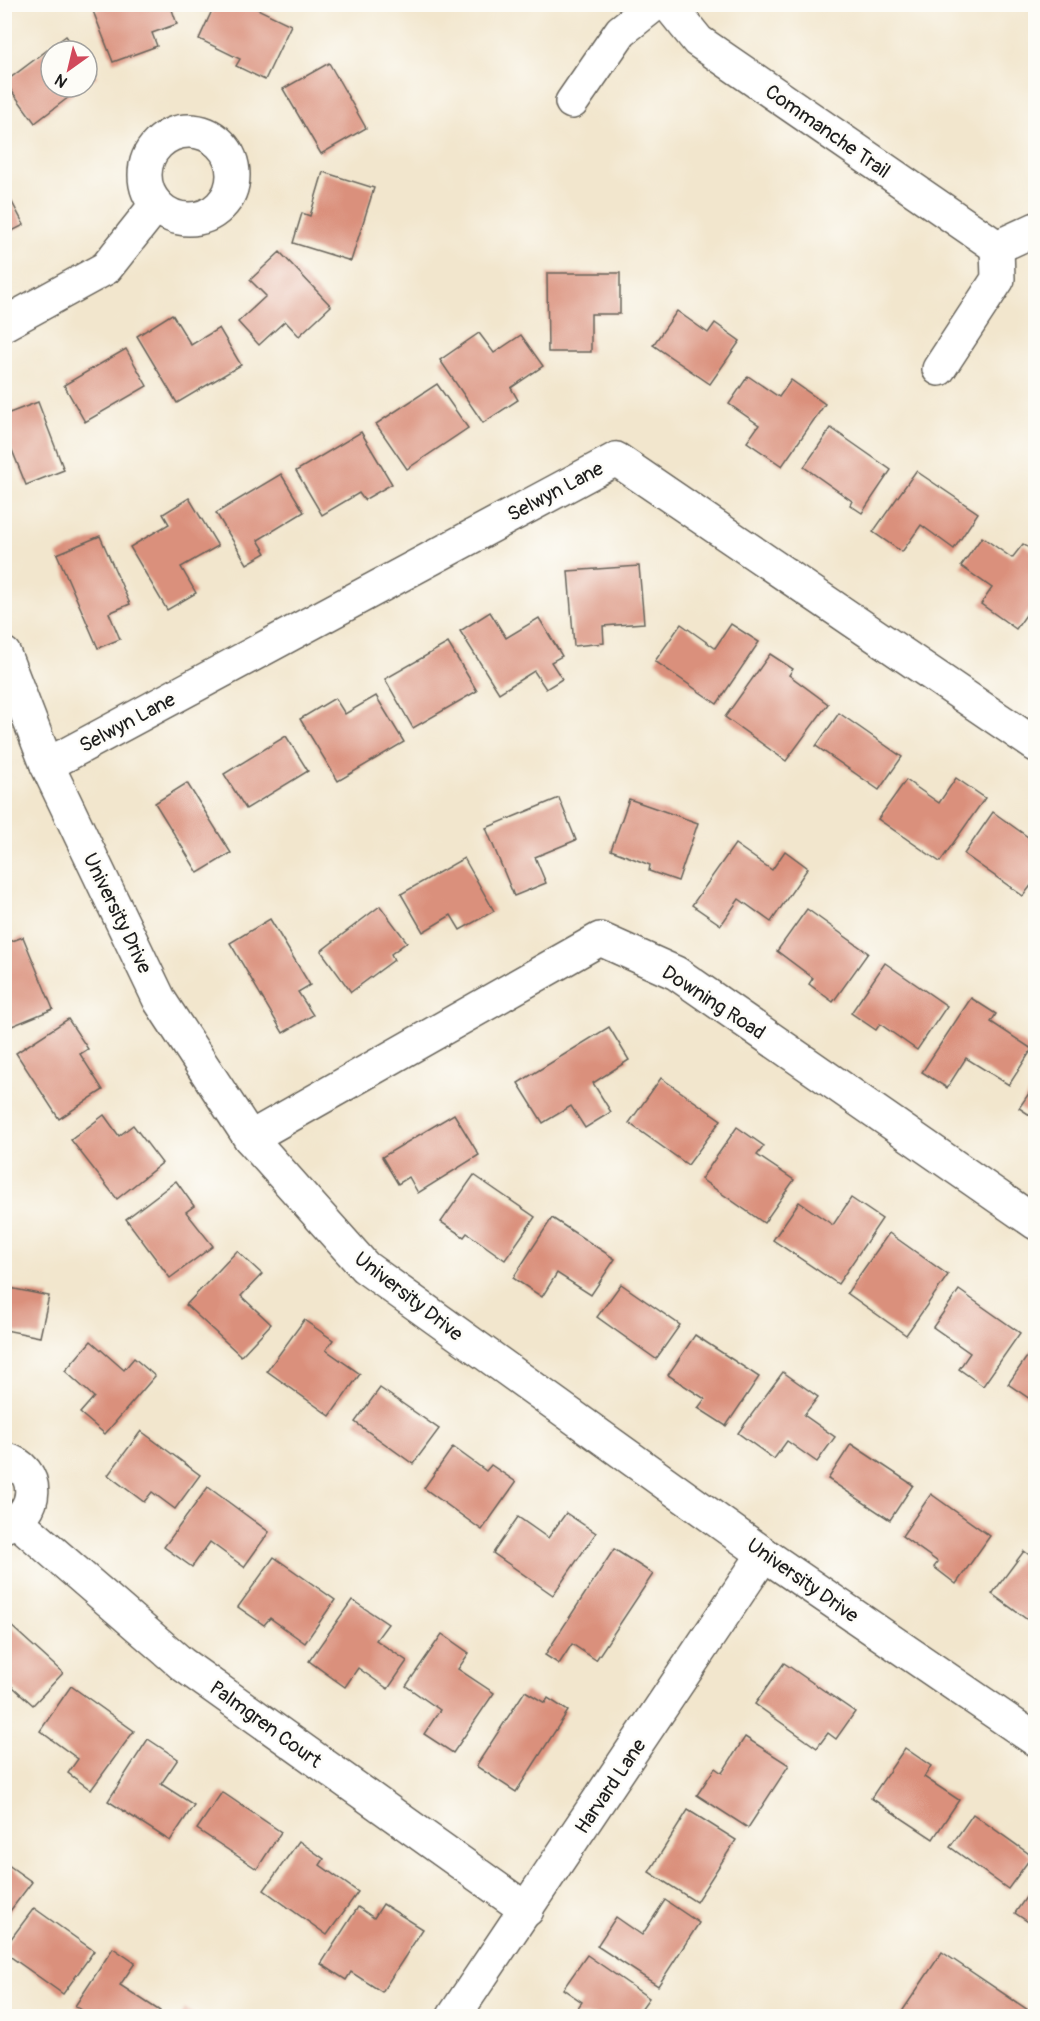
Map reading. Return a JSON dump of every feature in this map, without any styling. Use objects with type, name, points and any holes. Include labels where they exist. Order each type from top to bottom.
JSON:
[{"type":"street","points":[[572,102],[621,31],[655,4]]},
{"type":"street","name":"Commanche Trail","points":[[668,4],[698,41],[997,247]]},
{"type":"street","points":[[4,324],[106,268],[156,205]]},
{"type":"street","points":[[939,369],[998,279],[997,247],[1035,229]]},
{"type":"street","name":"Selwyn Lane","points":[[47,765],[616,459],[1035,745]]},
{"type":"street","name":"University Drive","points":[[4,654],[47,765],[160,1001],[250,1138],[364,1267],[764,1554],[1035,1740]]},
{"type":"street","name":"Downing Road","points":[[250,1138],[600,939],[676,973],[1035,1223]]},
{"type":"street","name":"Palmgren Court","points":[[4,1459],[18,1464],[26,1472],[33,1493],[31,1504],[25,1514],[11,1524],[182,1664],[527,1910]]},
{"type":"street","name":"Harvard Lane","points":[[454,2016],[764,1554]]},
{"type":"building","points":[[110,4],[170,4],[177,24],[152,33],[157,46],[113,62],[93,11]]},
{"type":"building","points":[[215,4],[247,4],[291,25],[265,80],[236,66],[240,59],[199,39]]},
{"type":"building","points":[[39,56],[39,99],[66,99],[35,123],[5,82]]},
{"type":"building","points":[[329,63],[366,128],[321,154],[283,89]]},
{"type":"building","points":[[323,172],[374,188],[351,261],[293,243],[302,213],[310,216]]},
{"type":"building","points":[[4,187],[24,225],[4,235]]},
{"type":"building","points":[[280,252],[331,306],[299,336],[285,321],[259,345],[238,322],[266,296],[250,280]]},
{"type":"building","points":[[547,273],[620,273],[620,314],[591,314],[591,352],[548,352]]},
{"type":"building","points":[[677,311],[708,333],[715,323],[740,341],[710,384],[653,345]]},
{"type":"building","points":[[172,314],[191,345],[219,328],[241,365],[177,403],[137,336]]},
{"type":"building","points":[[479,333],[494,353],[521,335],[543,366],[511,388],[518,400],[483,423],[440,360]]},
{"type":"building","points":[[126,349],[147,386],[85,422],[64,385]]},
{"type":"building","points":[[748,376],[779,397],[791,380],[825,404],[782,466],[747,442],[759,425],[729,404]]},
{"type":"building","points":[[437,384],[468,428],[407,469],[376,424]]},
{"type":"building","points":[[38,402],[64,470],[26,485],[4,430],[4,415]]},
{"type":"building","points":[[831,428],[891,470],[862,513],[850,505],[852,501],[804,467]]},
{"type":"building","points":[[361,432],[392,484],[364,500],[359,493],[322,515],[296,471]]},
{"type":"building","points":[[916,471],[978,513],[954,549],[921,525],[902,552],[873,532]]},
{"type":"building","points":[[281,474],[304,512],[258,540],[266,553],[247,564],[216,513]]},
{"type":"building","points":[[189,498],[218,546],[181,567],[196,593],[167,610],[130,547],[169,524],[163,514]]},
{"type":"building","points":[[100,536],[130,604],[109,613],[120,639],[98,648],[57,554]]},
{"type":"building","points":[[982,537],[1012,558],[1023,544],[1036,553],[1036,601],[1016,629],[981,604],[992,588],[961,566]]},
{"type":"building","points":[[639,566],[644,623],[603,626],[604,643],[574,646],[568,571]]},
{"type":"building","points":[[490,612],[506,638],[539,618],[562,656],[551,662],[562,679],[546,689],[534,671],[499,693],[460,631]]},
{"type":"building","points":[[681,624],[715,648],[731,624],[759,642],[717,704],[655,661]]},
{"type":"building","points":[[1036,630],[1036,646],[1028,641]]},
{"type":"building","points":[[448,643],[477,691],[413,728],[385,679]]},
{"type":"building","points":[[770,654],[793,669],[789,675],[828,704],[786,761],[725,717]]},
{"type":"building","points":[[376,696],[404,742],[338,781],[300,719],[335,698],[345,714]]},
{"type":"building","points":[[839,713],[902,757],[879,790],[816,746]]},
{"type":"building","points":[[286,736],[308,771],[246,809],[224,774]]},
{"type":"building","points":[[956,778],[985,798],[940,862],[878,819],[906,780],[939,803]]},
{"type":"building","points":[[187,783],[231,853],[198,873],[155,803]]},
{"type":"building","points":[[559,798],[576,840],[535,857],[546,883],[514,896],[486,828]]},
{"type":"building","points":[[629,799],[698,823],[678,881],[649,871],[650,865],[611,850]]},
{"type":"building","points":[[993,812],[1028,837],[1033,829],[1036,831],[1036,879],[1023,896],[964,854]]},
{"type":"building","points":[[735,844],[772,870],[785,851],[808,868],[771,922],[739,899],[721,925],[692,905]]},
{"type":"building","points":[[464,858],[494,911],[460,930],[451,915],[423,932],[401,894]]},
{"type":"building","points":[[380,906],[407,942],[391,954],[394,960],[351,992],[321,951]]},
{"type":"building","points":[[807,909],[868,953],[833,1002],[809,984],[813,978],[777,951]]},
{"type":"building","points":[[270,919],[310,985],[298,992],[313,1015],[283,1033],[230,943]]},
{"type":"building","points":[[23,937],[53,1009],[12,1026],[4,1008],[4,944]]},
{"type":"building","points":[[885,963],[947,1006],[917,1050],[880,1024],[876,1030],[851,1013]]},
{"type":"building","points":[[971,998],[996,1014],[991,1022],[1032,1049],[1009,1085],[966,1058],[947,1088],[922,1072]]},
{"type":"building","points":[[68,1019],[88,1049],[80,1054],[103,1090],[59,1119],[16,1053]]},
{"type":"building","points":[[609,1027],[629,1060],[593,1083],[611,1112],[585,1128],[571,1106],[543,1123],[518,1083]]},
{"type":"building","points":[[661,1078],[721,1120],[688,1165],[629,1123]]},
{"type":"building","points":[[1036,1083],[1036,1119],[1019,1108]]},
{"type":"building","points":[[454,1114],[479,1155],[418,1193],[409,1177],[398,1184],[382,1157]]},
{"type":"building","points":[[104,1115],[119,1136],[133,1125],[162,1163],[117,1199],[71,1140]]},
{"type":"building","points":[[737,1127],[764,1146],[757,1155],[794,1180],[764,1223],[701,1179]]},
{"type":"building","points":[[474,1175],[535,1217],[505,1260],[467,1233],[464,1237],[441,1222]]},
{"type":"building","points":[[176,1181],[194,1206],[186,1212],[213,1246],[170,1278],[126,1219]]},
{"type":"building","points":[[851,1198],[882,1219],[838,1284],[773,1240],[799,1202],[833,1225]]},
{"type":"building","points":[[552,1218],[615,1259],[591,1295],[557,1273],[542,1297],[513,1278]]},
{"type":"building","points":[[889,1233],[948,1275],[906,1335],[847,1293]]},
{"type":"building","points":[[237,1251],[262,1274],[241,1296],[271,1324],[241,1356],[186,1305]]},
{"type":"building","points":[[621,1284],[680,1325],[656,1359],[597,1317]]},
{"type":"building","points":[[5,1287],[49,1296],[40,1337],[5,1330]]},
{"type":"building","points":[[959,1290],[1020,1333],[983,1386],[959,1369],[970,1353],[933,1327]]},
{"type":"building","points":[[304,1320],[333,1340],[326,1350],[360,1374],[330,1416],[267,1371]]},
{"type":"building","points":[[695,1335],[759,1377],[726,1426],[698,1408],[705,1399],[668,1375]]},
{"type":"building","points":[[91,1341],[124,1370],[134,1358],[155,1376],[105,1434],[80,1413],[94,1397],[65,1371]]},
{"type":"building","points":[[1036,1344],[1036,1403],[1008,1384]]},
{"type":"building","points":[[783,1372],[818,1397],[804,1415],[835,1437],[817,1462],[787,1441],[774,1459],[738,1433]]},
{"type":"building","points":[[380,1388],[439,1429],[413,1464],[355,1422]]},
{"type":"building","points":[[141,1431],[200,1475],[175,1509],[152,1492],[144,1502],[108,1475]]},
{"type":"building","points":[[851,1444],[913,1485],[890,1520],[828,1479]]},
{"type":"building","points":[[453,1447],[486,1471],[491,1465],[516,1482],[482,1530],[424,1488]]},
{"type":"building","points":[[208,1487],[269,1532],[244,1567],[210,1542],[192,1567],[164,1547]]},
{"type":"building","points":[[931,1494],[990,1536],[956,1584],[934,1567],[938,1562],[902,1536]]},
{"type":"building","points":[[566,1513],[596,1533],[553,1595],[493,1553],[518,1517],[548,1538]]},
{"type":"building","points":[[614,1549],[653,1574],[596,1660],[572,1644],[559,1664],[545,1655]]},
{"type":"building","points":[[1024,1551],[1036,1560],[1036,1626],[992,1594]]},
{"type":"building","points":[[274,1557],[335,1600],[305,1643],[270,1618],[264,1625],[238,1607]]},
{"type":"building","points":[[352,1600],[388,1624],[376,1640],[407,1661],[388,1689],[358,1668],[345,1687],[309,1661]]},
{"type":"building","points":[[9,1624],[63,1673],[33,1705],[4,1679],[4,1629]]},
{"type":"building","points":[[442,1634],[469,1653],[458,1669],[494,1693],[453,1753],[424,1734],[440,1710],[406,1686]]},
{"type":"building","points":[[784,1663],[855,1712],[836,1739],[828,1733],[817,1748],[755,1704]]},
{"type":"building","points":[[71,1686],[134,1731],[91,1790],[68,1773],[78,1759],[40,1731]]},
{"type":"building","points":[[525,1691],[545,1703],[548,1698],[568,1711],[516,1792],[476,1766]]},
{"type":"building","points":[[745,1737],[789,1765],[748,1828],[697,1795],[715,1768],[722,1773]]},
{"type":"building","points":[[148,1739],[178,1759],[161,1784],[194,1805],[170,1841],[108,1801]]},
{"type":"building","points":[[905,1748],[931,1766],[924,1777],[959,1800],[933,1839],[871,1798]]},
{"type":"building","points":[[222,1792],[281,1832],[257,1869],[197,1829]]},
{"type":"building","points":[[688,1810],[736,1840],[696,1902],[649,1872]]},
{"type":"building","points":[[973,1814],[1032,1856],[1008,1889],[950,1847]]},
{"type":"building","points":[[299,1841],[324,1859],[320,1865],[358,1892],[327,1935],[264,1890]]},
{"type":"building","points":[[4,1862],[32,1882],[4,1919]]},
{"type":"building","points":[[1036,1883],[1036,1927],[1015,1913]]},
{"type":"building","points":[[665,1900],[699,1923],[658,1986],[597,1946],[616,1917],[642,1935]]},
{"type":"building","points":[[383,1904],[423,1929],[382,1992],[351,1972],[346,1980],[321,1964],[358,1907],[374,1918]]},
{"type":"building","points":[[34,1908],[94,1951],[63,1994],[4,1952],[4,1948]]},
{"type":"building","points":[[113,1948],[135,1963],[120,1985],[160,2011],[156,2016],[91,2016],[75,2006]]},
{"type":"building","points":[[942,1952],[1028,2010],[1023,2016],[899,2016]]},
{"type":"building","points":[[587,1955],[649,1998],[636,2016],[572,2016],[582,2002],[563,1989]]},
{"type":"building","points":[[185,2009],[197,2016],[180,2016]]}]
